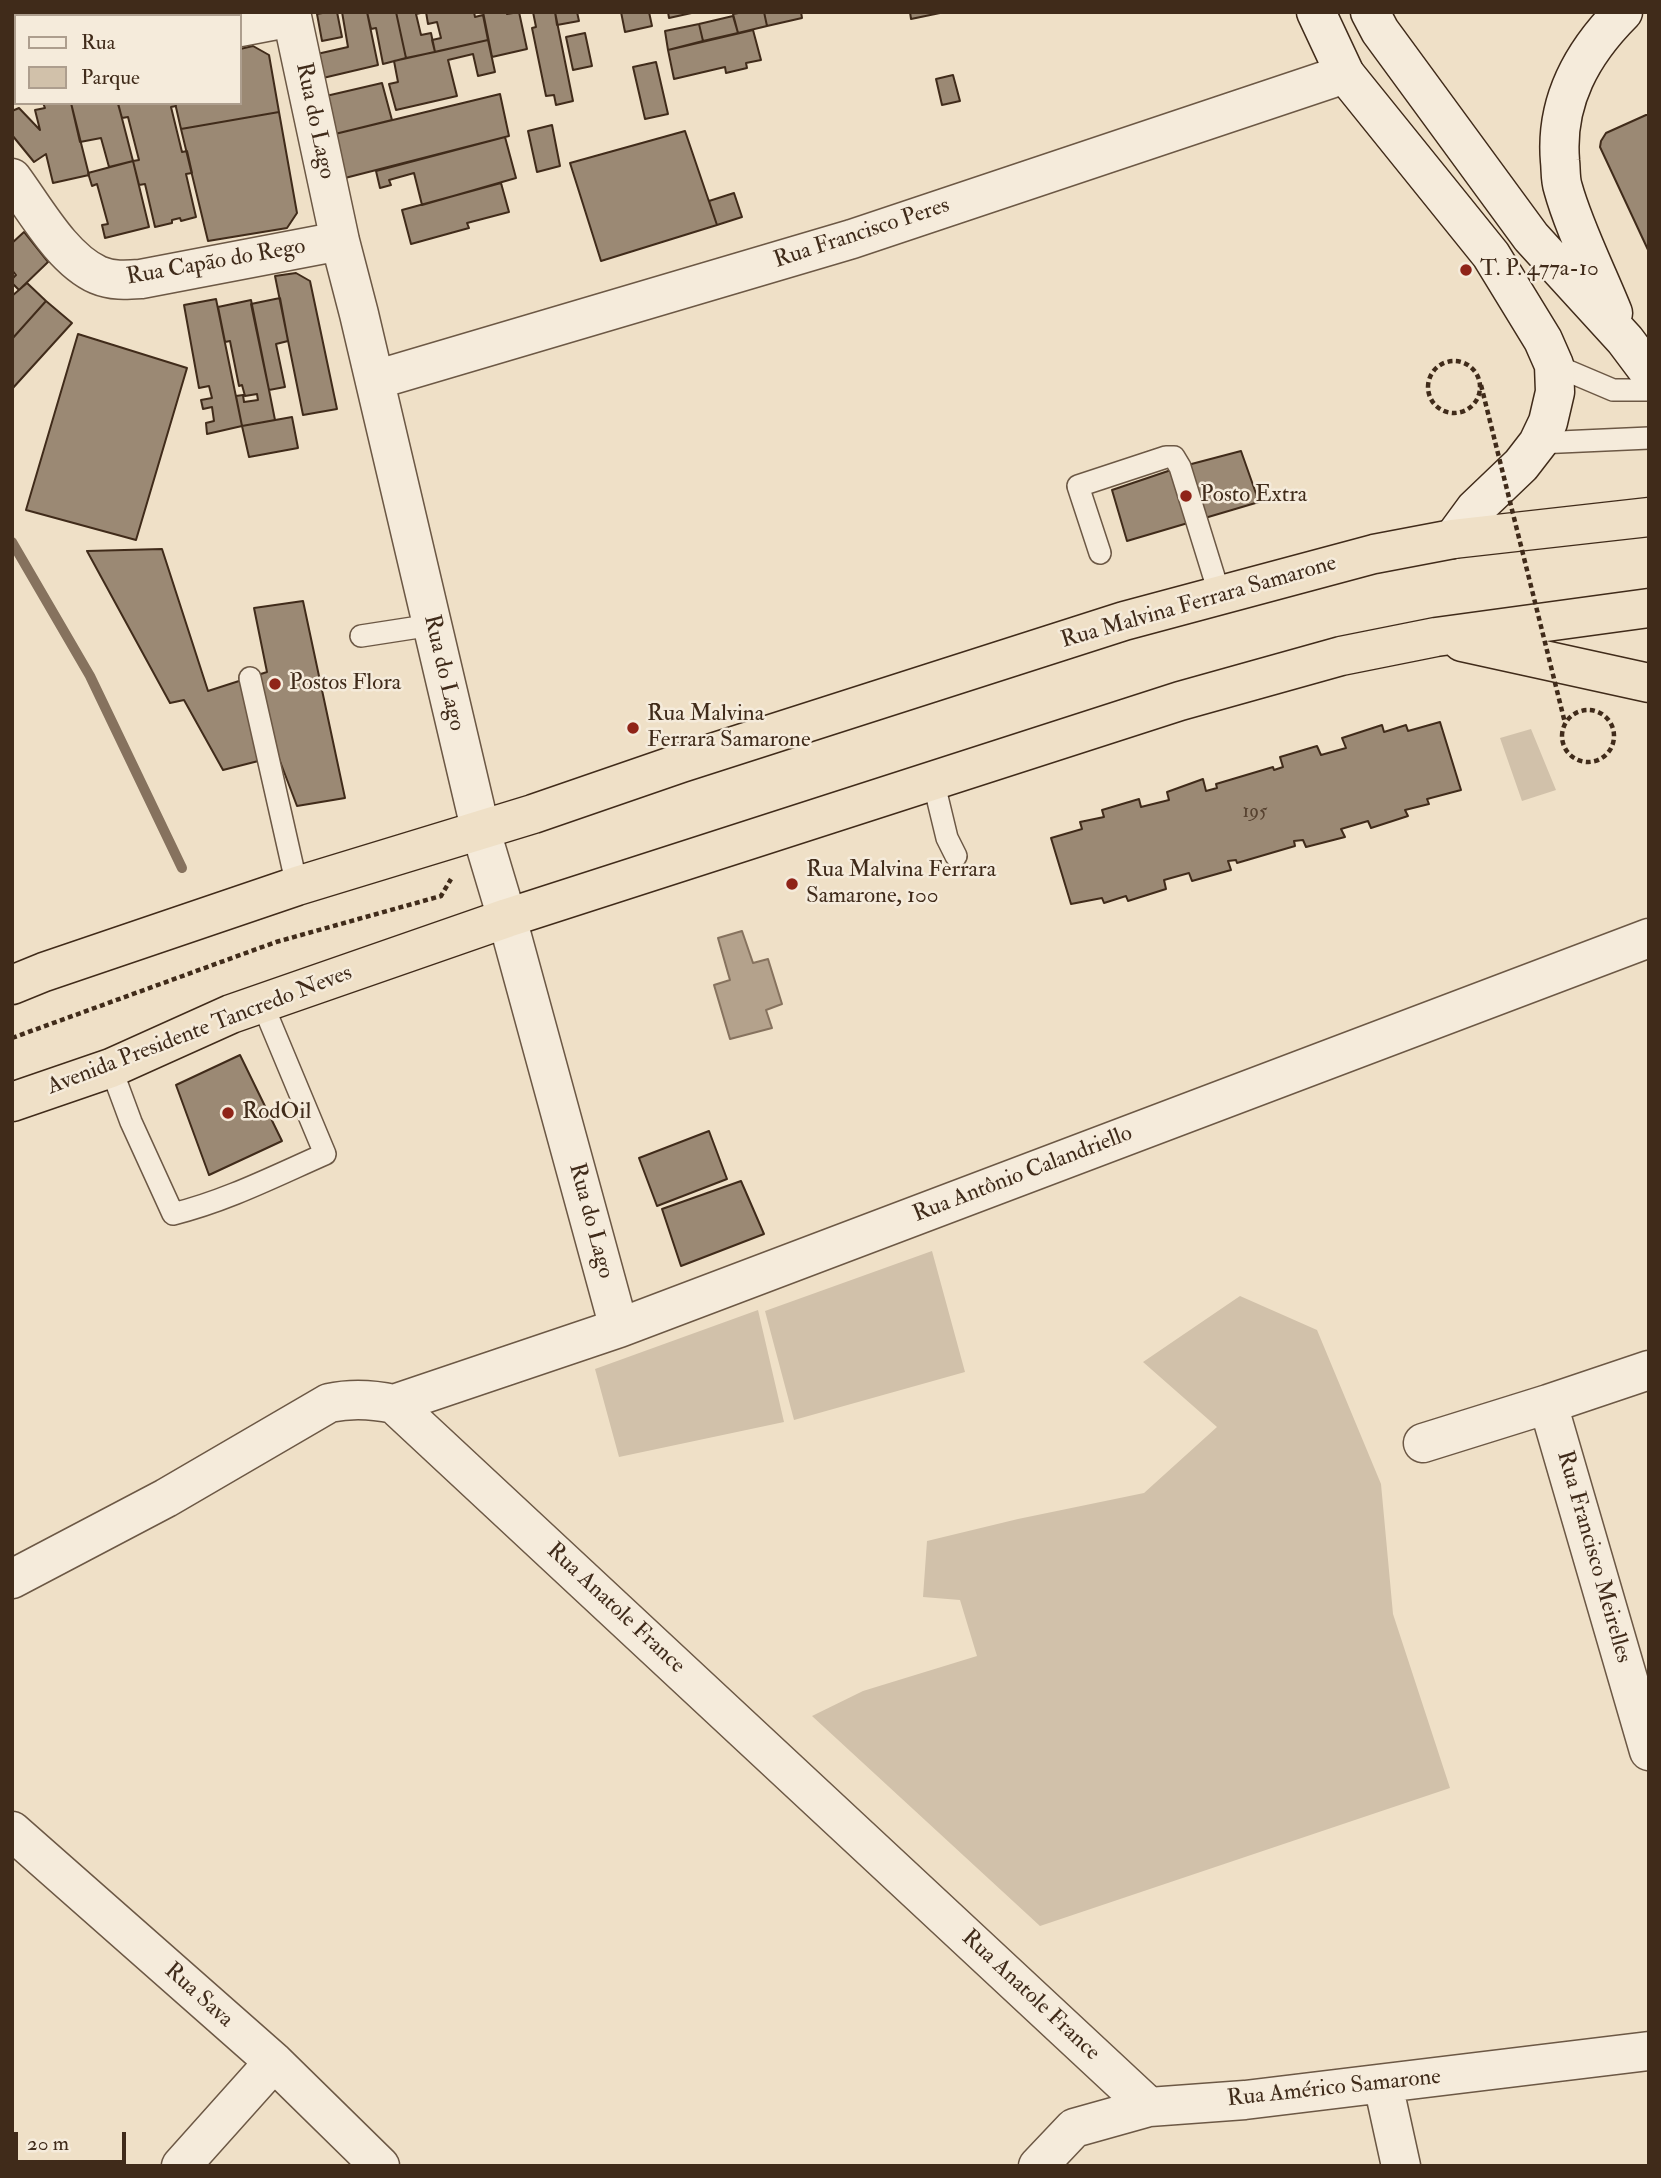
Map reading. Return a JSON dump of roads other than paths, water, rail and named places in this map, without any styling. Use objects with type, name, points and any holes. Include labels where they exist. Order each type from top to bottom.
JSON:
[{"type":"highway","name":"Rua Malvina Ferrara Samarone","points":[[480,828],[533,814],[681,763],[1124,621],[1374,554],[1453,539],[1649,517]]},
{"type":"highway","points":[[507,918],[1180,701],[1342,656],[1436,637],[1649,608]]},
{"type":"highway","points":[[1436,637],[1649,683]]},
{"type":"highway","points":[[12,985],[297,887],[480,828]]},
{"type":"highway","name":"Avenida Presidente Tancredo Neves","points":[[12,1102],[111,1068],[231,1014],[507,918]]},
{"type":"street","points":[[1316,12],[1345,74],[1491,255],[1543,341],[1554,365],[1555,392],[1548,422],[1538,443],[1521,466],[1475,509],[1453,539]]},
{"type":"street","points":[[1370,12],[1380,31],[1531,237],[1625,340],[1649,372]]},
{"type":"street","points":[[1623,12],[1603,32],[1576,72],[1563,109],[1559,146],[1562,186],[1625,340]]},
{"type":"street","points":[[242,27],[292,15]]},
{"type":"street","name":"Rua do Lago","points":[[292,15],[340,241],[480,828],[619,1328]]},
{"type":"street","name":"Rua Francisco Peres","points":[[375,380],[852,239],[1345,74]]},
{"type":"street","name":"Rua Capão do Rego","points":[[12,178],[76,261],[98,275],[116,280],[141,279],[340,241]]},
{"type":"street","name":"Rua Antônio Calandriello","points":[[394,1404],[619,1328],[1649,939]]},
{"type":"street","points":[[1423,1443],[1649,1370]]},
{"type":"street","points":[[12,1579],[166,1498],[329,1403],[353,1398],[375,1399],[394,1404]]},
{"type":"street","name":"Rua Anatole France","points":[[394,1404],[1149,2107]]},
{"type":"street","name":"Rua Francisco Meirelles","points":[[1548,1404],[1649,1751]]},
{"type":"street","name":"Rua Sava","points":[[12,1831],[274,2062],[380,2166]]},
{"type":"street","name":"Rua Américo Samarone","points":[[1038,2166],[1074,2128],[1149,2107],[1382,2084],[1649,2051]]},
{"type":"street","points":[[181,2166],[274,2062]]},
{"type":"street","points":[[1382,2084],[1401,2166]]},
{"type":"lane","points":[[1554,365],[1613,390],[1649,390]]},
{"type":"lane","points":[[1538,443],[1649,438]]},
{"type":"lane","points":[[1100,553],[1079,486],[1166,457],[1174,457],[1220,596]]},
{"type":"lane","points":[[361,636],[432,625]]},
{"type":"lane","points":[[250,678],[297,887]]},
{"type":"lane","points":[[933,780],[947,838],[956,856]]},
{"type":"lane","points":[[111,1068],[131,1122],[173,1214],[234,1195],[325,1154],[262,1003]]},
{"type":"waterway","points":[[12,542],[90,676],[182,868]]},
{"type":"place","name":"T. P. 477a-10","points":[[1466,270]]},
{"type":"place","name":"Posto Extra","points":[[1186,496]]},
{"type":"place","name":"Postos Flora","points":[[275,684]]},
{"type":"place","name":"Rua Malvina Ferrara Samarone","points":[[633,728]]},
{"type":"place","name":"Rua Malvina Ferrara Samarone, 100","points":[[792,884]]},
{"type":"place","name":"RodOil","points":[[228,1113]]}]
